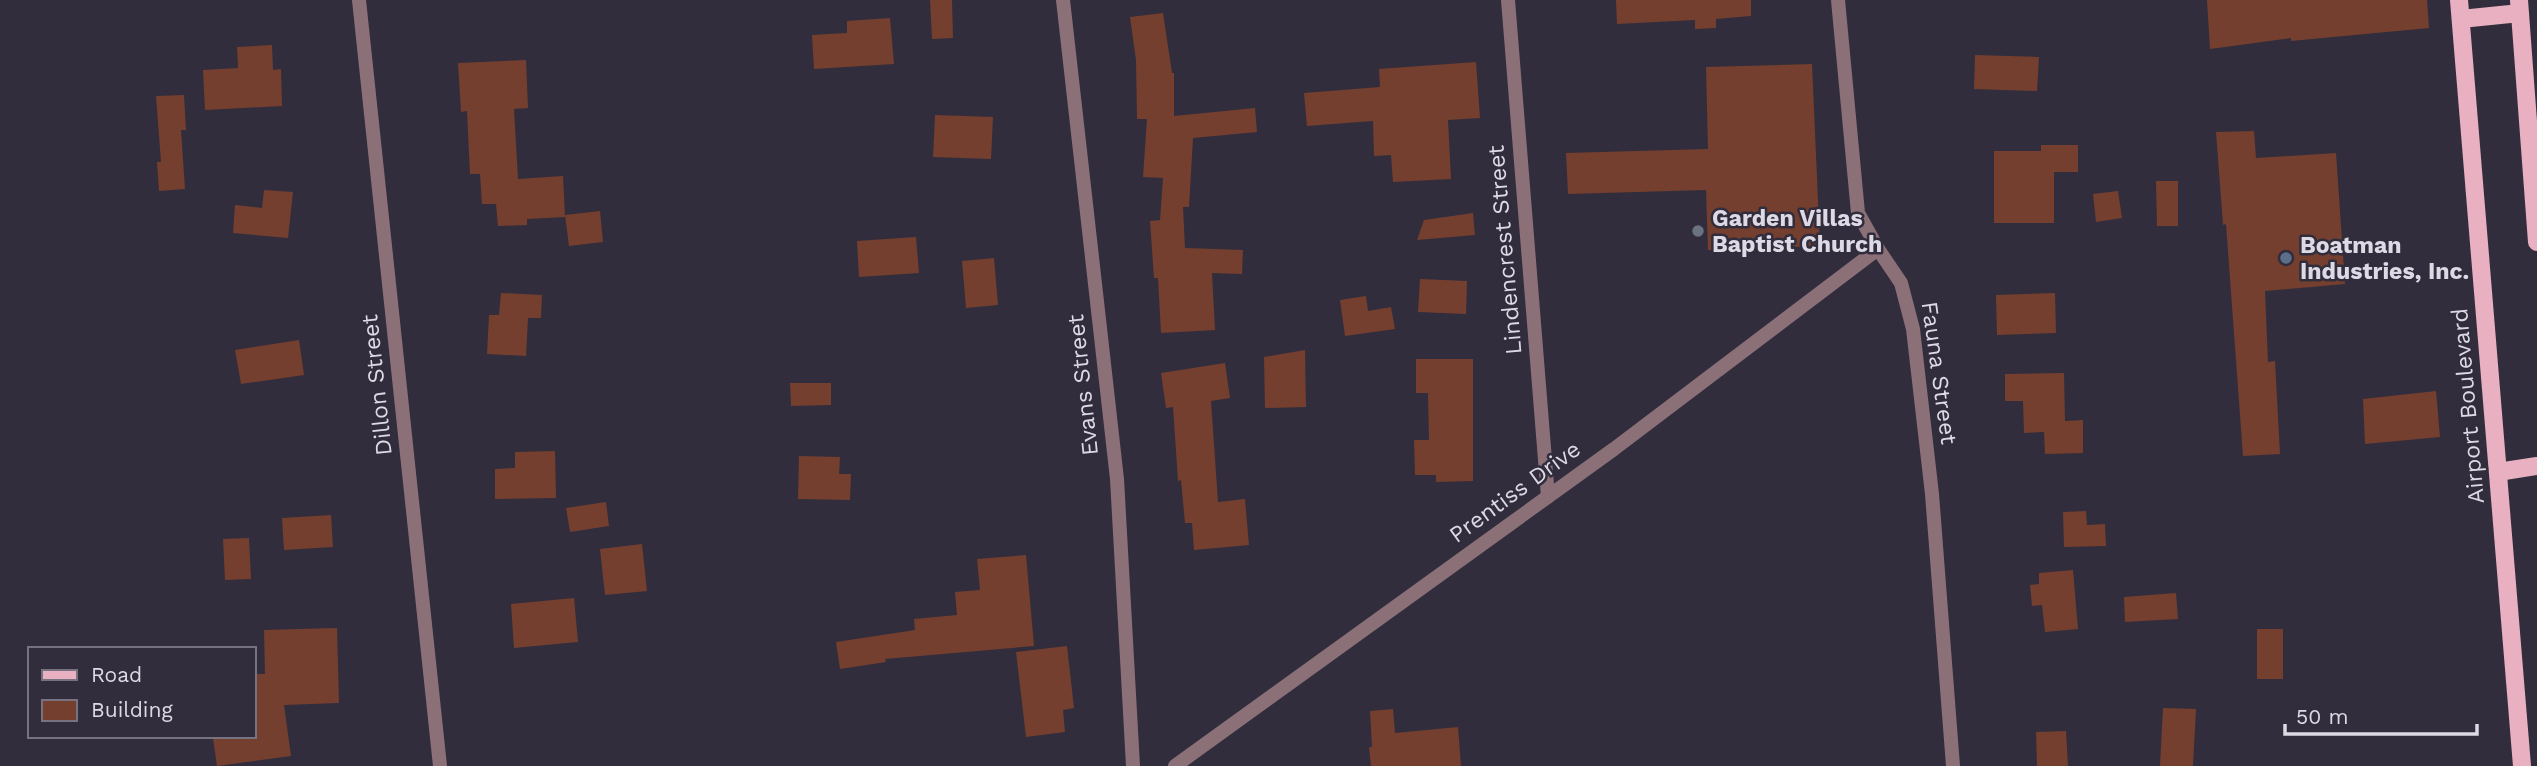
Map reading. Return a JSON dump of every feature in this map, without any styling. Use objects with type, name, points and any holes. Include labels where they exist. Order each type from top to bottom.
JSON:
[{"type":"main road","name":"Airport Boulevard","points":[[2459,0],[2522,766]]},
{"type":"main road","points":[[2461,19],[2519,6],[2537,242]]},
{"type":"main road","points":[[2498,472],[2537,466]]},
{"type":"street","name":"Dillon Street","points":[[359,0],[440,766]]},
{"type":"street","name":"Evans Street","points":[[1063,0],[1117,479],[1133,766]]},
{"type":"street","name":"Lindencrest Street","points":[[1508,0],[1548,497]]},
{"type":"street","name":"Fauna Street","points":[[1838,0],[1858,213],[1901,283],[1913,329],[1932,494],[1953,766]]},
{"type":"street","name":"Prentiss Drive","points":[[1175,766],[1664,412],[1878,249]]},
{"type":"building","points":[[930,0],[952,0],[953,38],[932,39]]},
{"type":"building","points":[[1616,0],[1751,0],[1751,16],[1716,19],[1716,28],[1695,29],[1695,20],[1617,24]]},
{"type":"building","points":[[2207,0],[2427,0],[2429,28],[2291,41],[2291,38],[2210,49]]},
{"type":"building","points":[[1163,13],[1174,73],[1174,116],[1255,108],[1257,132],[1193,138],[1189,207],[1183,207],[1185,248],[1243,250],[1242,274],[1212,273],[1215,330],[1161,333],[1158,278],[1154,278],[1150,221],[1160,220],[1163,178],[1143,177],[1147,119],[1137,119],[1136,60],[1130,17]]},
{"type":"building","points":[[890,18],[894,64],[814,69],[812,35],[847,33],[847,21]]},
{"type":"building","points":[[272,45],[273,70],[281,69],[282,106],[205,110],[203,70],[238,68],[237,47]]},
{"type":"building","points":[[1975,55],[2039,57],[2037,91],[1974,89]]},
{"type":"building","points":[[526,60],[528,108],[514,109],[518,179],[563,176],[565,217],[527,219],[527,225],[498,226],[496,204],[482,204],[480,174],[470,174],[467,111],[461,112],[458,63]]},
{"type":"building","points":[[1476,62],[1480,118],[1448,120],[1451,179],[1393,182],[1391,155],[1374,156],[1373,121],[1307,126],[1304,93],[1380,87],[1379,69]]},
{"type":"building","points":[[1812,64],[1820,246],[1708,250],[1706,190],[1568,194],[1566,153],[1708,149],[1706,67]]},
{"type":"building","points":[[184,95],[186,130],[181,130],[185,189],[159,191],[157,162],[161,162],[156,96]]},
{"type":"building","points":[[935,115],[993,117],[991,159],[933,157]]},
{"type":"building","points":[[2254,131],[2256,158],[2336,153],[2345,284],[2265,291],[2268,362],[2275,361],[2280,454],[2243,456],[2226,224],[2223,225],[2216,132]]},
{"type":"building","points":[[2041,145],[2078,145],[2078,172],[2054,172],[2054,223],[1994,223],[1994,151],[2041,151]]},
{"type":"building","points":[[2156,181],[2178,181],[2178,226],[2157,226]]},
{"type":"building","points":[[264,190],[293,192],[288,238],[233,233],[235,205],[262,208]]},
{"type":"building","points":[[2118,191],[2122,218],[2096,222],[2093,194]]},
{"type":"building","points":[[600,211],[603,242],[569,246],[565,215]]},
{"type":"building","points":[[1473,213],[1475,235],[1417,240],[1424,220]]},
{"type":"building","points":[[916,237],[919,273],[859,277],[857,241]]},
{"type":"building","points":[[994,258],[998,305],[966,308],[962,261]]},
{"type":"building","points":[[1420,279],[1467,281],[1466,314],[1418,312]]},
{"type":"building","points":[[501,293],[542,295],[541,318],[528,318],[526,356],[487,354],[489,315],[499,315]]},
{"type":"building","points":[[2055,293],[2056,333],[1997,335],[1996,295]]},
{"type":"building","points":[[1366,296],[1368,311],[1391,307],[1395,329],[1345,336],[1340,300]]},
{"type":"building","points":[[299,340],[304,375],[241,384],[235,350]]},
{"type":"building","points":[[1305,350],[1306,407],[1265,408],[1264,357]]},
{"type":"building","points":[[1416,359],[1473,359],[1473,481],[1436,482],[1436,475],[1415,475],[1414,440],[1429,440],[1428,393],[1416,393]]},
{"type":"building","points":[[1225,363],[1230,398],[1211,401],[1218,502],[1245,499],[1249,545],[1194,550],[1192,523],[1185,523],[1181,480],[1178,481],[1173,407],[1166,408],[1161,373]]},
{"type":"building","points":[[2064,373],[2065,421],[2083,420],[2083,453],[2045,454],[2044,432],[2024,433],[2023,401],[2005,401],[2005,374]]},
{"type":"building","points":[[790,383],[831,383],[831,405],[791,406]]},
{"type":"building","points":[[2436,391],[2440,437],[2365,444],[2363,399]]},
{"type":"building","points":[[555,451],[556,498],[495,499],[495,469],[515,468],[515,452]]},
{"type":"building","points":[[799,456],[840,457],[839,474],[851,474],[850,500],[798,499]]},
{"type":"building","points":[[606,502],[609,526],[570,532],[566,508]]},
{"type":"building","points":[[2086,511],[2087,525],[2105,524],[2106,546],[2064,547],[2063,512]]},
{"type":"building","points":[[331,515],[333,547],[284,550],[282,518]]},
{"type":"building","points":[[249,538],[251,579],[225,580],[223,539]]},
{"type":"building","points":[[642,544],[647,591],[605,595],[600,549]]},
{"type":"building","points":[[1026,555],[1034,646],[885,659],[886,662],[840,669],[836,642],[915,630],[914,619],[957,615],[955,592],[980,590],[977,559]]},
{"type":"building","points":[[2073,570],[2078,629],[2045,632],[2042,605],[2032,606],[2030,585],[2039,584],[2039,573]]},
{"type":"building","points":[[2176,593],[2178,619],[2125,622],[2124,597]]},
{"type":"building","points":[[574,598],[578,642],[514,648],[511,604]]},
{"type":"building","points":[[337,628],[339,703],[284,705],[291,756],[217,766],[213,738],[256,738],[256,674],[265,674],[264,630]]},
{"type":"building","points":[[2257,629],[2283,629],[2283,679],[2257,679]]},
{"type":"building","points":[[1067,646],[1074,708],[1063,710],[1065,732],[1026,737],[1016,652]]},
{"type":"building","points":[[2163,708],[2196,709],[2193,766],[2160,766]]},
{"type":"building","points":[[1393,709],[1395,733],[1458,727],[1461,766],[1371,766],[1370,711]]},
{"type":"building","points":[[2066,731],[2068,766],[2037,766],[2036,732]]},
{"type":"place","name":"Garden Villas Baptist Church","points":[[1698,231]]},
{"type":"place","name":"Boatman Industries, Inc.","points":[[2286,258]]}]
